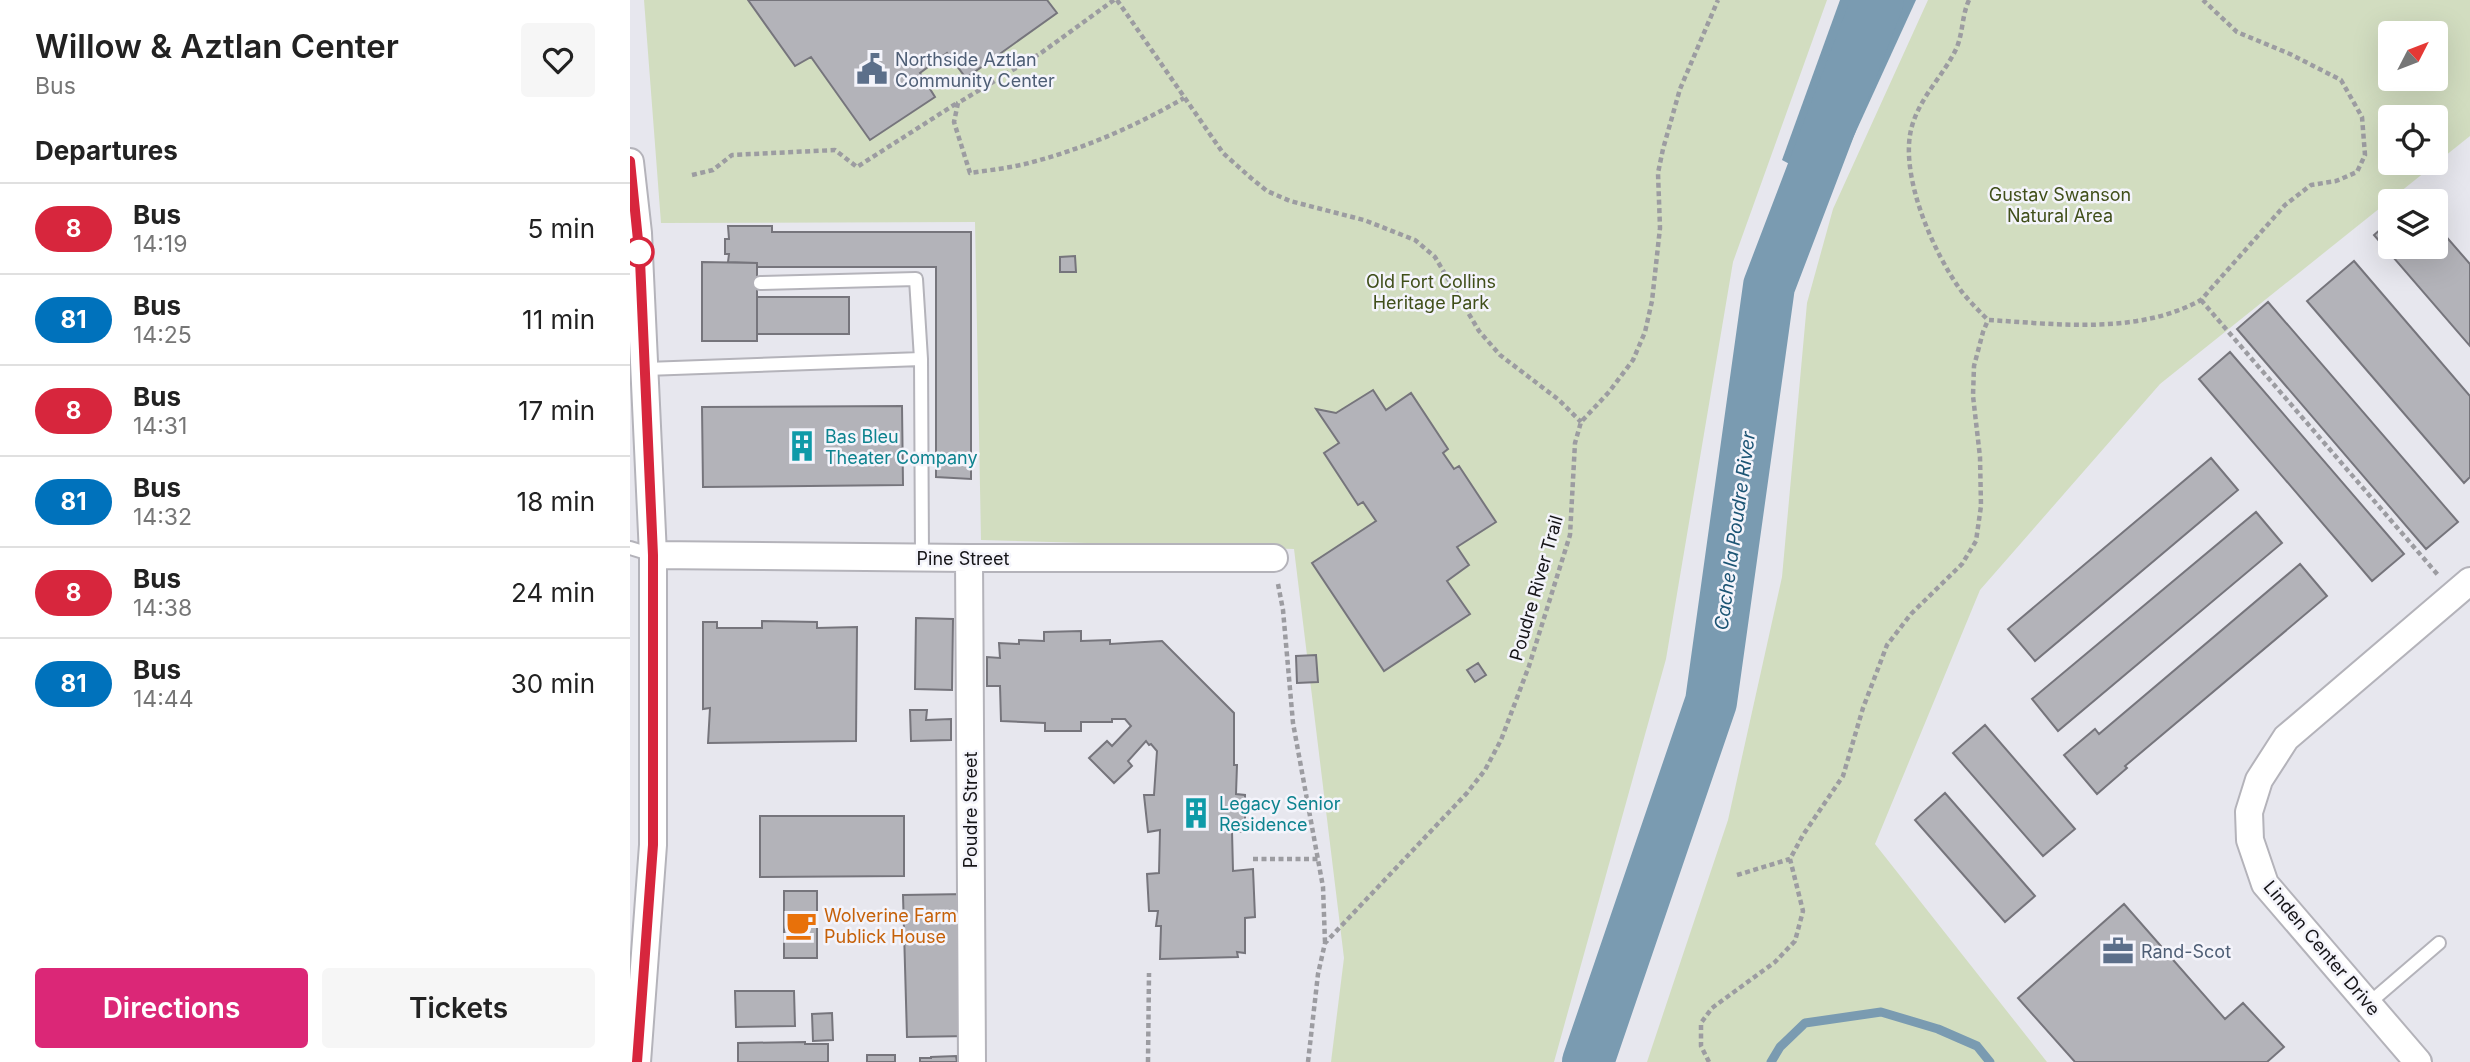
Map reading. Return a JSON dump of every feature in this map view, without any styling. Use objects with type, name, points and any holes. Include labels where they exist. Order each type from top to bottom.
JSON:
[{"type":"street","points":[[630,162],[646,369],[641,551],[653,845],[636,991],[637,1062]]},
{"type":"street","name":"Pine Street","points":[[641,551],[922,558],[1274,558]]},
{"type":"street","name":"Poudre Street","points":[[969,558],[972,1062]]},
{"type":"street","name":"Linden Center Drive","points":[[2418,1062],[2265,884],[2250,840],[2249,812],[2259,780],[2286,738],[2462,588]]},
{"type":"lane","points":[[760,283],[916,279],[920,359],[922,558]]},
{"type":"lane","points":[[646,369],[920,359]]},
{"type":"lane","points":[[2368,1004],[2439,943]]},
{"type":"path","points":[[692,174],[713,170],[732,155],[835,150],[857,167],[1041,53],[1115,0],[1223,153],[1267,191],[1290,201],[1364,220],[1415,240],[1435,257],[1479,331],[1500,355],[1559,400],[1581,422],[1609,392],[1633,360],[1645,332],[1652,301],[1660,228],[1658,173],[1663,149],[1680,89],[1718,0]]},
{"type":"path","points":[[1969,0],[1957,46],[1925,95],[1911,128],[1909,164],[1918,206],[1939,257],[1963,293],[1988,320],[2068,325],[2132,323],[2185,309],[2202,300],[2285,205],[2311,185],[2336,181],[2357,172],[2365,155],[2362,117],[2341,80],[2290,54],[2237,32],[2203,0]]},
{"type":"path","points":[[958,103],[954,122],[970,173],[1027,164],[1072,150],[1146,120],[1184,98]]},
{"type":"path","points":[[2202,300],[2462,588]]},
{"type":"path","points":[[1709,1062],[1701,1046],[1701,1023],[1712,1008],[1775,962],[1796,940],[1802,911],[1790,859],[1802,835],[1843,776],[1863,708],[1888,645],[1911,614],[1962,564],[1976,541],[1981,506],[1980,457],[1973,396],[1974,366],[1988,320]]},
{"type":"path","name":"Poudre River Trail","points":[[1325,943],[1468,793],[1485,770],[1501,740],[1529,666],[1570,535],[1575,443],[1581,422]]},
{"type":"path","points":[[1274,558],[1283,610],[1293,723],[1323,887],[1325,943],[1318,974],[1308,1062]]},
{"type":"path","points":[[1253,859],[1318,859]]},
{"type":"path","points":[[1737,875],[1790,859]]},
{"type":"path","points":[[1148,1062],[1149,973]]},
{"type":"green space","name":"Old Fort Collins Heritage Park","points":[[644,0],[1827,0],[1733,262],[1666,659],[1554,1062],[1331,1062],[1344,958],[1294,549],[981,540],[975,222],[661,223]]},
{"type":"green space","name":"Gustav Swanson Natural Area","points":[[1928,0],[2470,0],[2470,136],[2448,154],[2448,105],[2378,105],[2378,175],[2421,175],[2404,189],[2378,189],[2378,210],[2160,384],[1980,590],[1875,844],[2047,1062],[1647,1062],[1728,820],[1782,577],[1807,303],[1833,209]]},
{"type":"water","points":[[1840,0],[1916,0],[1831,186],[1782,160]]},
{"type":"building","name":"Northside Aztlan Community Center","points":[[748,0],[1047,0],[1057,13],[966,78],[947,53],[920,73],[935,97],[870,140],[811,57],[795,66]]},
{"type":"building","points":[[728,226],[772,226],[772,232],[971,232],[971,479],[936,477],[936,267],[757,267],[757,263],[728,262],[725,239],[729,239]]},
{"type":"building","points":[[2448,239],[2470,264],[2470,346],[2395,259],[2448,259]]},
{"type":"building","points":[[1075,256],[1076,272],[1060,272],[1060,257]]},
{"type":"building","points":[[2354,261],[2470,396],[2470,477],[2464,483],[2307,301]]},
{"type":"building","points":[[702,262],[757,263],[757,341],[702,341]]},
{"type":"building","points":[[757,297],[849,297],[849,334],[757,334]]},
{"type":"building","points":[[2268,302],[2458,522],[2426,549],[2237,329]]},
{"type":"building","points":[[2230,352],[2404,554],[2372,581],[2199,379]]},
{"type":"building","points":[[1373,390],[1386,410],[1411,393],[1448,449],[1443,453],[1454,469],[1459,466],[1496,522],[1457,547],[1469,565],[1447,581],[1470,614],[1384,671],[1312,563],[1376,521],[1363,502],[1358,505],[1324,453],[1339,443],[1316,409],[1336,413]]},
{"type":"building","name":"Bas Bleu Theater Company","points":[[902,406],[903,485],[703,487],[702,407]]},
{"type":"building","points":[[2211,458],[2238,490],[2035,661],[2008,629]]},
{"type":"building","points":[[2256,512],[2282,543],[2058,731],[2032,699]]},
{"type":"building","points":[[2300,564],[2327,596],[2125,766],[2127,768],[2097,794],[2064,755],[2095,729],[2099,734]]},
{"type":"building","points":[[916,618],[953,619],[952,690],[915,689]]},
{"type":"building","points":[[762,621],[817,622],[817,628],[857,627],[856,741],[708,743],[710,708],[703,709],[703,622],[717,622],[717,628],[762,628]]},
{"type":"building","name":"Legacy Senior Residence","points":[[1081,631],[1081,641],[1110,640],[1110,644],[1162,641],[1234,713],[1236,794],[1245,795],[1245,832],[1232,831],[1233,871],[1253,869],[1255,917],[1245,918],[1245,953],[1237,952],[1238,957],[1160,959],[1161,926],[1156,926],[1158,911],[1149,911],[1147,874],[1159,873],[1160,830],[1148,832],[1144,795],[1154,795],[1157,751],[1151,744],[1146,741],[1128,761],[1132,766],[1114,783],[1089,758],[1107,741],[1112,746],[1131,726],[1125,719],[1112,719],[1112,722],[1081,722],[1081,731],[1045,731],[1045,723],[1001,721],[1000,686],[987,686],[987,657],[1000,658],[999,643],[1019,644],[1019,640],[1044,641],[1044,632]]},
{"type":"building","points":[[1316,655],[1318,682],[1297,683],[1296,656]]},
{"type":"building","points":[[1478,663],[1486,675],[1475,682],[1467,670]]},
{"type":"building","points":[[910,710],[927,710],[926,720],[951,719],[951,740],[911,741]]},
{"type":"building","points":[[1985,725],[2075,829],[2043,856],[1953,753]]},
{"type":"building","points":[[1945,793],[2035,896],[2005,922],[1915,820]]},
{"type":"building","points":[[760,816],[904,816],[904,876],[760,877]]},
{"type":"building","name":"Wolverine Farm Publick House","points":[[784,891],[817,891],[817,958],[784,958]]},
{"type":"building","points":[[966,894],[970,1036],[907,1037],[903,895]]},
{"type":"building","name":"Rand-Scot","points":[[2124,904],[2225,1019],[2243,1003],[2284,1047],[2267,1062],[2075,1062],[2018,998]]},
{"type":"building","points":[[735,991],[794,991],[795,1026],[736,1027]]},
{"type":"building","points":[[832,1013],[833,1040],[813,1041],[812,1014]]},
{"type":"building","points":[[738,1043],[828,1044],[828,1062],[738,1062]]},
{"type":"building","points":[[867,1055],[895,1055],[895,1062],[867,1062]]},
{"type":"building","points":[[956,1056],[957,1062],[920,1062],[920,1058]]},
{"type":"waterway","name":"Cache la Poudre River","points":[[1588,1062],[1711,702],[1769,286],[1878,0]]},
{"type":"waterway","points":[[1771,1062],[1780,1047],[1805,1023],[1881,1012],[1938,1029],[1977,1046],[1990,1062]]},
{"type":"bus line","name":"8","points":[[630,161],[640,260],[653,555],[653,845],[637,1062]]},
{"type":"place","name":"Northside Aztlan Community Center","points":[[872,69]]},
{"type":"place","name":"Bas Bleu Theater Company","points":[[802,446]]},
{"type":"place","name":"Legacy Senior Residence","points":[[1196,813]]},
{"type":"place","name":"Wolverine Farm Publick House","points":[[801,925]]},
{"type":"place","name":"Rand-Scot","points":[[2118,951]]}]
